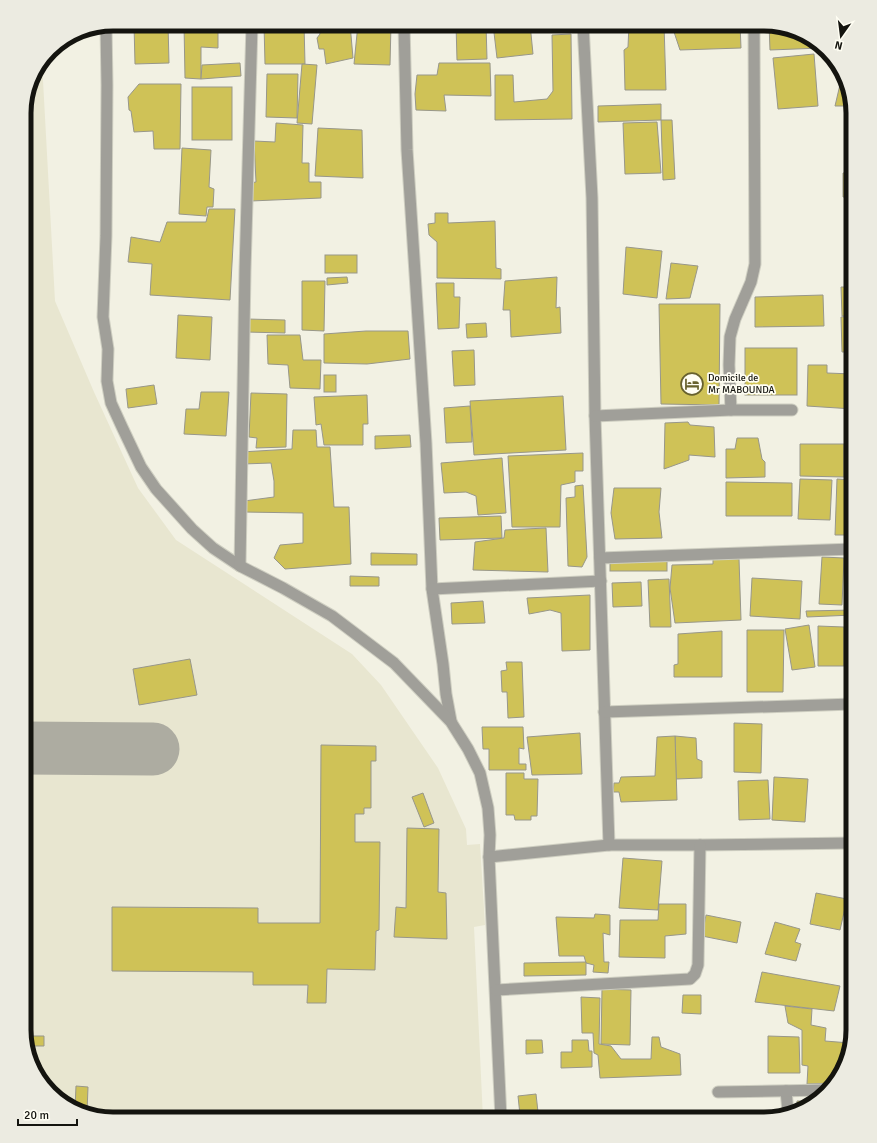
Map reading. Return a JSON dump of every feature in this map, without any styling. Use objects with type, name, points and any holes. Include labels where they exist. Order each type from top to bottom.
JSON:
[{"type":"street","points":[[240,566],[244,279],[252,31]]},
{"type":"street","points":[[404,31],[407,150],[426,443],[432,589],[444,664],[446,694],[451,722]]},
{"type":"street","points":[[583,31],[592,198],[595,416],[609,844]]},
{"type":"street","points":[[731,410],[728,365],[730,336],[734,319],[751,282],[755,264],[754,31]]},
{"type":"street","points":[[106,32],[106,228],[103,317],[108,349],[107,381],[111,403],[141,467],[156,490],[197,534],[213,548],[240,566],[284,588],[332,616],[394,663],[451,722],[468,749],[480,773],[488,808],[501,1112]]},
{"type":"street","points":[[595,416],[731,410],[792,410]]},
{"type":"street","points":[[600,558],[846,549]]},
{"type":"street","points":[[432,589],[601,581]]},
{"type":"street","points":[[604,712],[846,704]]},
{"type":"street","points":[[489,857],[609,844],[700,845],[846,843]]},
{"type":"street","points":[[496,990],[690,979],[695,974],[698,965],[700,845]]},
{"type":"street","points":[[718,1092],[820,1090]]},
{"type":"street","points":[[786,1091],[788,1108]]},
{"type":"shaded area","points":[[42,71],[55,301],[94,392],[138,488],[176,540],[352,654],[381,685],[438,768],[466,829],[467,845],[480,844],[485,925],[474,927],[483,1112],[102,1111],[81,1106],[67,1098],[51,1084],[39,1067],[34,1052],[31,1030],[31,107],[35,86]]},
{"type":"building","points":[[134,31],[168,31],[169,63],[135,64]]},
{"type":"building","points":[[184,31],[218,31],[218,48],[201,47],[201,79],[185,78]]},
{"type":"building","points":[[264,31],[304,31],[305,64],[265,64]]},
{"type":"building","points":[[320,31],[351,31],[353,58],[326,64],[324,49],[319,49],[317,38],[320,34]]},
{"type":"building","points":[[357,31],[391,31],[390,65],[354,64]]},
{"type":"building","points":[[456,31],[486,31],[487,59],[457,60]]},
{"type":"building","points":[[494,31],[531,31],[533,54],[497,58]]},
{"type":"building","points":[[629,31],[664,31],[666,90],[625,90],[624,50],[628,47]]},
{"type":"building","points":[[674,31],[740,31],[741,48],[680,50]]},
{"type":"building","points":[[769,31],[796,37],[814,48],[770,50]]},
{"type":"building","points":[[571,34],[572,119],[495,120],[495,75],[513,75],[514,102],[547,99],[553,91],[552,35]]},
{"type":"building","points":[[814,54],[818,106],[778,109],[773,58]]},
{"type":"building","points":[[240,63],[241,76],[201,79],[202,65]]},
{"type":"building","points":[[439,63],[490,63],[491,96],[444,95],[446,111],[416,110],[415,94],[417,75],[437,75]]},
{"type":"building","points":[[302,64],[317,65],[312,124],[297,123]]},
{"type":"building","points":[[267,74],[298,74],[297,118],[266,117]]},
{"type":"building","points":[[841,82],[845,106],[835,106]]},
{"type":"building","points":[[139,84],[181,84],[180,149],[154,149],[153,131],[134,132],[131,111],[129,110],[128,97]]},
{"type":"building","points":[[192,87],[232,87],[232,140],[192,140]]},
{"type":"building","points":[[661,104],[661,120],[598,122],[598,106]]},
{"type":"building","points":[[661,120],[672,120],[675,179],[663,180]]},
{"type":"building","points":[[657,122],[661,173],[625,174],[623,123]]},
{"type":"building","points":[[276,123],[303,125],[302,163],[309,163],[309,182],[321,182],[321,198],[251,201],[250,183],[256,182],[254,141],[275,142]]},
{"type":"building","points":[[318,128],[362,130],[363,178],[315,176]]},
{"type":"building","points":[[182,148],[211,150],[209,187],[214,189],[213,207],[207,207],[206,216],[179,214]]},
{"type":"building","points":[[843,173],[846,173],[846,197],[843,197]]},
{"type":"building","points":[[209,209],[235,209],[230,300],[150,295],[152,264],[128,262],[131,237],[160,242],[167,222],[206,222]]},
{"type":"building","points":[[435,213],[448,213],[448,223],[495,221],[496,268],[501,269],[501,279],[437,278],[437,242],[429,235],[428,224],[435,223]]},
{"type":"building","points":[[626,247],[662,251],[657,298],[623,294]]},
{"type":"building","points":[[325,255],[357,255],[357,273],[325,273]]},
{"type":"building","points":[[671,263],[698,266],[690,298],[666,299]]},
{"type":"building","points":[[347,277],[348,283],[327,285],[327,278]]},
{"type":"building","points":[[557,277],[556,308],[560,307],[561,333],[511,337],[510,310],[503,310],[505,281]]},
{"type":"building","points":[[302,281],[325,281],[324,331],[302,330]]},
{"type":"building","points":[[436,283],[454,283],[454,297],[460,297],[459,328],[438,329]]},
{"type":"building","points":[[841,287],[846,287],[846,316],[842,316]]},
{"type":"building","points":[[823,295],[824,326],[755,327],[755,297]]},
{"type":"building","points":[[659,304],[720,304],[719,405],[661,404]]},
{"type":"building","points":[[178,315],[212,317],[210,360],[176,358]]},
{"type":"building","points":[[841,317],[846,317],[846,352],[842,352]]},
{"type":"building","points":[[247,319],[285,320],[285,333],[246,332]]},
{"type":"building","points":[[486,323],[487,337],[467,338],[466,324]]},
{"type":"building","points":[[366,331],[408,331],[410,359],[367,364],[324,363],[324,334]]},
{"type":"building","points":[[267,335],[300,335],[303,360],[321,360],[320,389],[290,388],[288,365],[268,364]]},
{"type":"building","points":[[745,348],[797,348],[797,395],[745,395]]},
{"type":"building","points":[[474,350],[475,385],[454,386],[452,351]]},
{"type":"building","points":[[808,365],[827,365],[827,373],[846,374],[846,409],[807,406]]},
{"type":"building","points":[[324,375],[336,375],[336,392],[324,392]]},
{"type":"building","points":[[154,385],[157,404],[128,408],[126,389]]},
{"type":"building","points":[[201,392],[229,392],[226,436],[184,434],[186,409],[199,409]]},
{"type":"building","points":[[251,393],[287,394],[286,447],[256,448],[257,438],[249,437]]},
{"type":"building","points":[[367,395],[368,424],[363,424],[363,445],[324,445],[321,424],[316,425],[314,397]]},
{"type":"building","points":[[563,396],[566,450],[474,455],[470,401]]},
{"type":"building","points":[[470,406],[472,442],[446,443],[444,408]]},
{"type":"building","points":[[688,422],[690,425],[714,427],[715,457],[689,455],[689,460],[664,469],[665,423]]},
{"type":"building","points":[[293,430],[316,430],[317,447],[330,447],[334,507],[349,507],[351,564],[285,569],[274,558],[280,545],[303,543],[303,513],[244,512],[244,501],[274,497],[274,481],[271,463],[243,464],[241,452],[292,449]]},
{"type":"building","points":[[410,435],[411,447],[375,449],[375,436]]},
{"type":"building","points":[[737,438],[758,438],[762,459],[765,462],[765,477],[726,478],[726,449],[735,449]]},
{"type":"building","points":[[800,444],[844,444],[844,477],[800,476]]},
{"type":"building","points":[[583,453],[583,471],[575,471],[575,482],[561,485],[560,527],[512,527],[508,456]]},
{"type":"building","points":[[502,458],[506,513],[478,515],[476,496],[466,492],[444,493],[441,463]]},
{"type":"building","points":[[800,479],[832,480],[830,520],[798,519]]},
{"type":"building","points":[[837,479],[846,480],[846,535],[835,535]]},
{"type":"building","points":[[726,482],[792,483],[792,516],[726,516]]},
{"type":"building","points":[[583,485],[587,557],[582,567],[568,566],[566,498],[575,497],[575,486]]},
{"type":"building","points":[[614,488],[661,488],[659,512],[662,538],[615,539],[611,513]]},
{"type":"building","points":[[501,516],[502,538],[440,540],[439,518]]},
{"type":"building","points":[[546,528],[548,572],[473,570],[475,542],[504,538],[505,530]]},
{"type":"building","points":[[371,553],[417,554],[417,565],[371,565]]},
{"type":"building","points":[[822,557],[844,558],[842,605],[819,604]]},
{"type":"building","points":[[713,559],[739,559],[741,620],[675,623],[670,588],[672,565],[713,564]]},
{"type":"building","points":[[610,561],[667,561],[667,571],[610,571]]},
{"type":"building","points":[[350,576],[379,577],[379,586],[350,586]]},
{"type":"building","points":[[752,578],[802,581],[800,619],[750,616]]},
{"type":"building","points":[[669,579],[671,627],[650,627],[648,580]]},
{"type":"building","points":[[641,582],[642,606],[613,607],[612,583]]},
{"type":"building","points":[[590,595],[590,650],[562,651],[561,613],[550,610],[529,614],[527,598]]},
{"type":"building","points":[[483,601],[485,623],[452,624],[451,603]]},
{"type":"building","points":[[846,610],[846,615],[807,617],[806,611]]},
{"type":"building","points":[[809,625],[815,667],[792,670],[785,629]]},
{"type":"building","points":[[818,626],[844,627],[844,666],[818,666]]},
{"type":"building","points":[[747,630],[784,630],[783,692],[747,692]]},
{"type":"building","points":[[722,631],[722,677],[674,677],[674,665],[678,664],[678,634]]},
{"type":"building","points":[[190,659],[197,695],[139,705],[133,669]]},
{"type":"building","points":[[506,662],[522,662],[524,717],[508,718],[507,692],[502,692],[501,671],[507,670]]},
{"type":"building","points":[[734,723],[762,724],[761,773],[734,772]]},
{"type":"building","points":[[482,727],[523,727],[524,749],[519,748],[519,764],[526,764],[526,770],[489,770],[489,749],[483,749]]},
{"type":"building","points":[[580,733],[582,774],[532,775],[527,737]]},
{"type":"building","points":[[675,736],[696,738],[697,759],[702,761],[702,778],[676,779]]},
{"type":"building","points":[[675,736],[677,800],[621,802],[619,792],[613,792],[614,783],[619,783],[621,777],[655,776],[657,737]]},
{"type":"building","points":[[321,745],[376,746],[376,761],[371,761],[371,808],[364,808],[364,814],[355,814],[355,842],[380,842],[379,930],[376,931],[375,970],[327,969],[326,1003],[307,1003],[308,985],[253,985],[253,972],[112,971],[112,907],[258,908],[258,923],[320,923]]},
{"type":"building","points":[[506,773],[524,773],[524,779],[538,779],[537,816],[531,816],[531,820],[515,820],[514,815],[506,815]]},
{"type":"building","points":[[774,777],[808,779],[805,822],[772,820]]},
{"type":"building","points":[[768,780],[770,819],[739,820],[738,781]]},
{"type":"building","points":[[423,793],[434,823],[424,827],[412,797]]},
{"type":"building","points":[[407,828],[439,829],[438,892],[446,893],[447,939],[394,937],[396,907],[406,908]]},
{"type":"building","points":[[623,858],[662,861],[658,910],[619,908]]},
{"type":"building","points":[[816,893],[846,899],[840,930],[810,924]]},
{"type":"building","points":[[659,904],[686,904],[686,934],[665,936],[665,958],[619,957],[620,920],[658,920]]},
{"type":"building","points":[[595,914],[610,915],[610,935],[603,933],[604,962],[609,962],[608,973],[593,972],[594,965],[586,963],[584,956],[559,956],[556,917],[594,918]]},
{"type":"building","points":[[706,915],[741,922],[737,943],[702,936]]},
{"type":"building","points":[[775,922],[800,929],[795,942],[801,944],[796,961],[765,954]]},
{"type":"building","points":[[586,962],[586,975],[524,976],[524,963]]},
{"type":"building","points":[[762,972],[840,986],[834,1011],[755,1002]]},
{"type":"building","points":[[602,989],[631,990],[630,1045],[601,1044]]},
{"type":"building","points":[[683,995],[701,995],[701,1014],[682,1013]]},
{"type":"building","points":[[581,997],[600,998],[599,1044],[611,1046],[621,1059],[651,1059],[652,1037],[659,1037],[661,1047],[680,1054],[681,1075],[600,1078],[598,1055],[594,1053],[593,1033],[582,1033]]},
{"type":"building","points":[[785,1006],[812,1009],[811,1025],[826,1028],[825,1041],[845,1043],[842,1057],[838,1067],[827,1083],[807,1084],[808,1066],[802,1065],[802,1030],[788,1023]]},
{"type":"building","points":[[32,1036],[44,1036],[44,1046],[33,1046]]},
{"type":"building","points":[[768,1036],[799,1037],[800,1073],[768,1073]]},
{"type":"building","points":[[526,1040],[542,1040],[543,1053],[526,1054]]},
{"type":"building","points":[[572,1040],[588,1040],[589,1051],[592,1051],[592,1067],[561,1068],[561,1052],[572,1052]]},
{"type":"building","points":[[76,1086],[88,1087],[87,1108],[75,1103]]},
{"type":"building","points":[[536,1094],[538,1112],[520,1112],[518,1096]]},
{"type":"building","points":[[797,1101],[806,1101],[801,1104],[797,1106]]},
{"type":"taxiway","points":[[31,748],[153,749]]},
{"type":"place","name":"Domicile de Mr MABOUNDA","points":[[692,384]]}]
